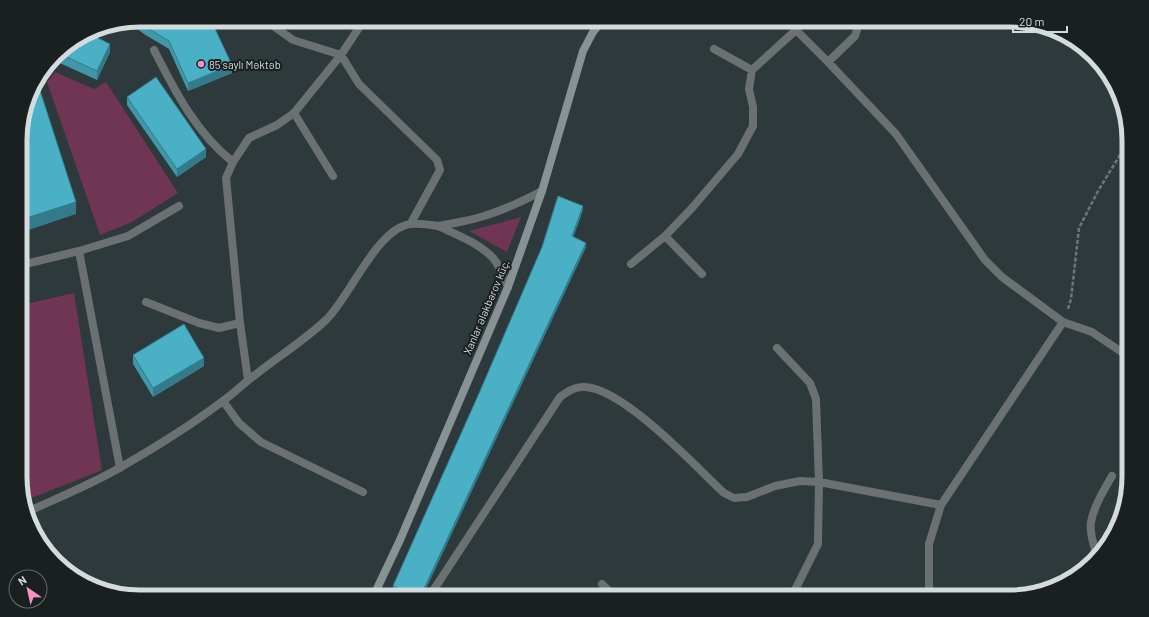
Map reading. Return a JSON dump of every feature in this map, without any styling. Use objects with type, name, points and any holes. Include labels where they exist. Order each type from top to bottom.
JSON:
[{"type":"street","points":[[275,27],[293,40],[341,55],[359,84],[437,160],[440,170],[411,224]]},
{"type":"street","points":[[248,380],[240,322],[226,178],[233,162],[249,138],[277,125],[294,113],[341,55],[359,27]]},
{"type":"street","name":"Xanlar Ələkbərov küç.","points":[[375,590],[400,540],[508,287],[542,191],[583,51],[597,27]]},
{"type":"street","points":[[794,27],[896,134],[985,260],[1002,277],[1063,322],[1092,332],[1122,352]]},
{"type":"street","points":[[828,62],[855,36],[858,27]]},
{"type":"street","points":[[631,264],[665,236],[692,208],[738,154],[753,126],[753,107],[749,90],[752,70],[796,30]]},
{"type":"street","points":[[714,49],[752,70]]},
{"type":"street","points":[[154,50],[175,91],[196,124],[221,153],[233,162]]},
{"type":"street","points":[[294,113],[333,176]]},
{"type":"street","points":[[32,509],[89,484],[120,468],[168,439],[223,401],[328,318],[377,248],[387,237],[398,229],[411,224],[438,226],[467,221],[520,202],[542,191]]},
{"type":"street","points":[[27,264],[79,251],[128,236],[179,206]]},
{"type":"street","points":[[438,226],[477,245],[494,259],[502,272],[508,287]]},
{"type":"street","points":[[665,236],[702,274]]},
{"type":"street","points":[[79,251],[120,468]]},
{"type":"street","points":[[146,302],[199,323],[219,328],[240,322]]},
{"type":"street","points":[[929,590],[930,544],[941,505],[1063,322]]},
{"type":"street","points":[[777,348],[810,383],[816,399],[819,482],[818,544],[795,590]]},
{"type":"street","points":[[434,590],[560,397],[571,390],[583,386],[598,389],[631,409],[652,425],[724,493],[734,498],[747,497],[775,486],[800,480],[819,482],[941,505]]},
{"type":"street","points":[[223,401],[239,423],[261,442],[363,492]]},
{"type":"street","points":[[1095,550],[1091,531],[1091,523],[1095,508],[1112,476]]},
{"type":"street","points":[[602,584],[608,590]]},
{"type":"path","points":[[1063,322],[1071,300],[1080,228],[1098,191],[1122,152]]},
{"type":"shaded area","points":[[55,72],[94,89],[106,82],[178,193],[132,222],[100,235],[47,82]]},
{"type":"shaded area","points":[[521,217],[507,252],[469,231]]},
{"type":"shaded area","points":[[74,293],[102,470],[29,499],[27,477],[27,304]]},
{"type":"building","points":[[146,27],[214,27],[232,65],[188,83],[169,41]]},
{"type":"building","points":[[95,37],[110,44],[97,71],[64,56],[83,42]]},
{"type":"building","points":[[156,77],[206,149],[177,169],[127,97]]},
{"type":"building","points":[[40,89],[76,202],[27,218],[27,132],[31,110]]},
{"type":"building","points":[[558,196],[583,206],[572,236],[586,243],[423,590],[402,590],[393,586],[480,391],[542,247]]},
{"type":"building","points":[[184,324],[204,358],[153,388],[133,355]]},
{"type":"place","name":"85 saylı Məktəb","points":[[201,64]]}]
